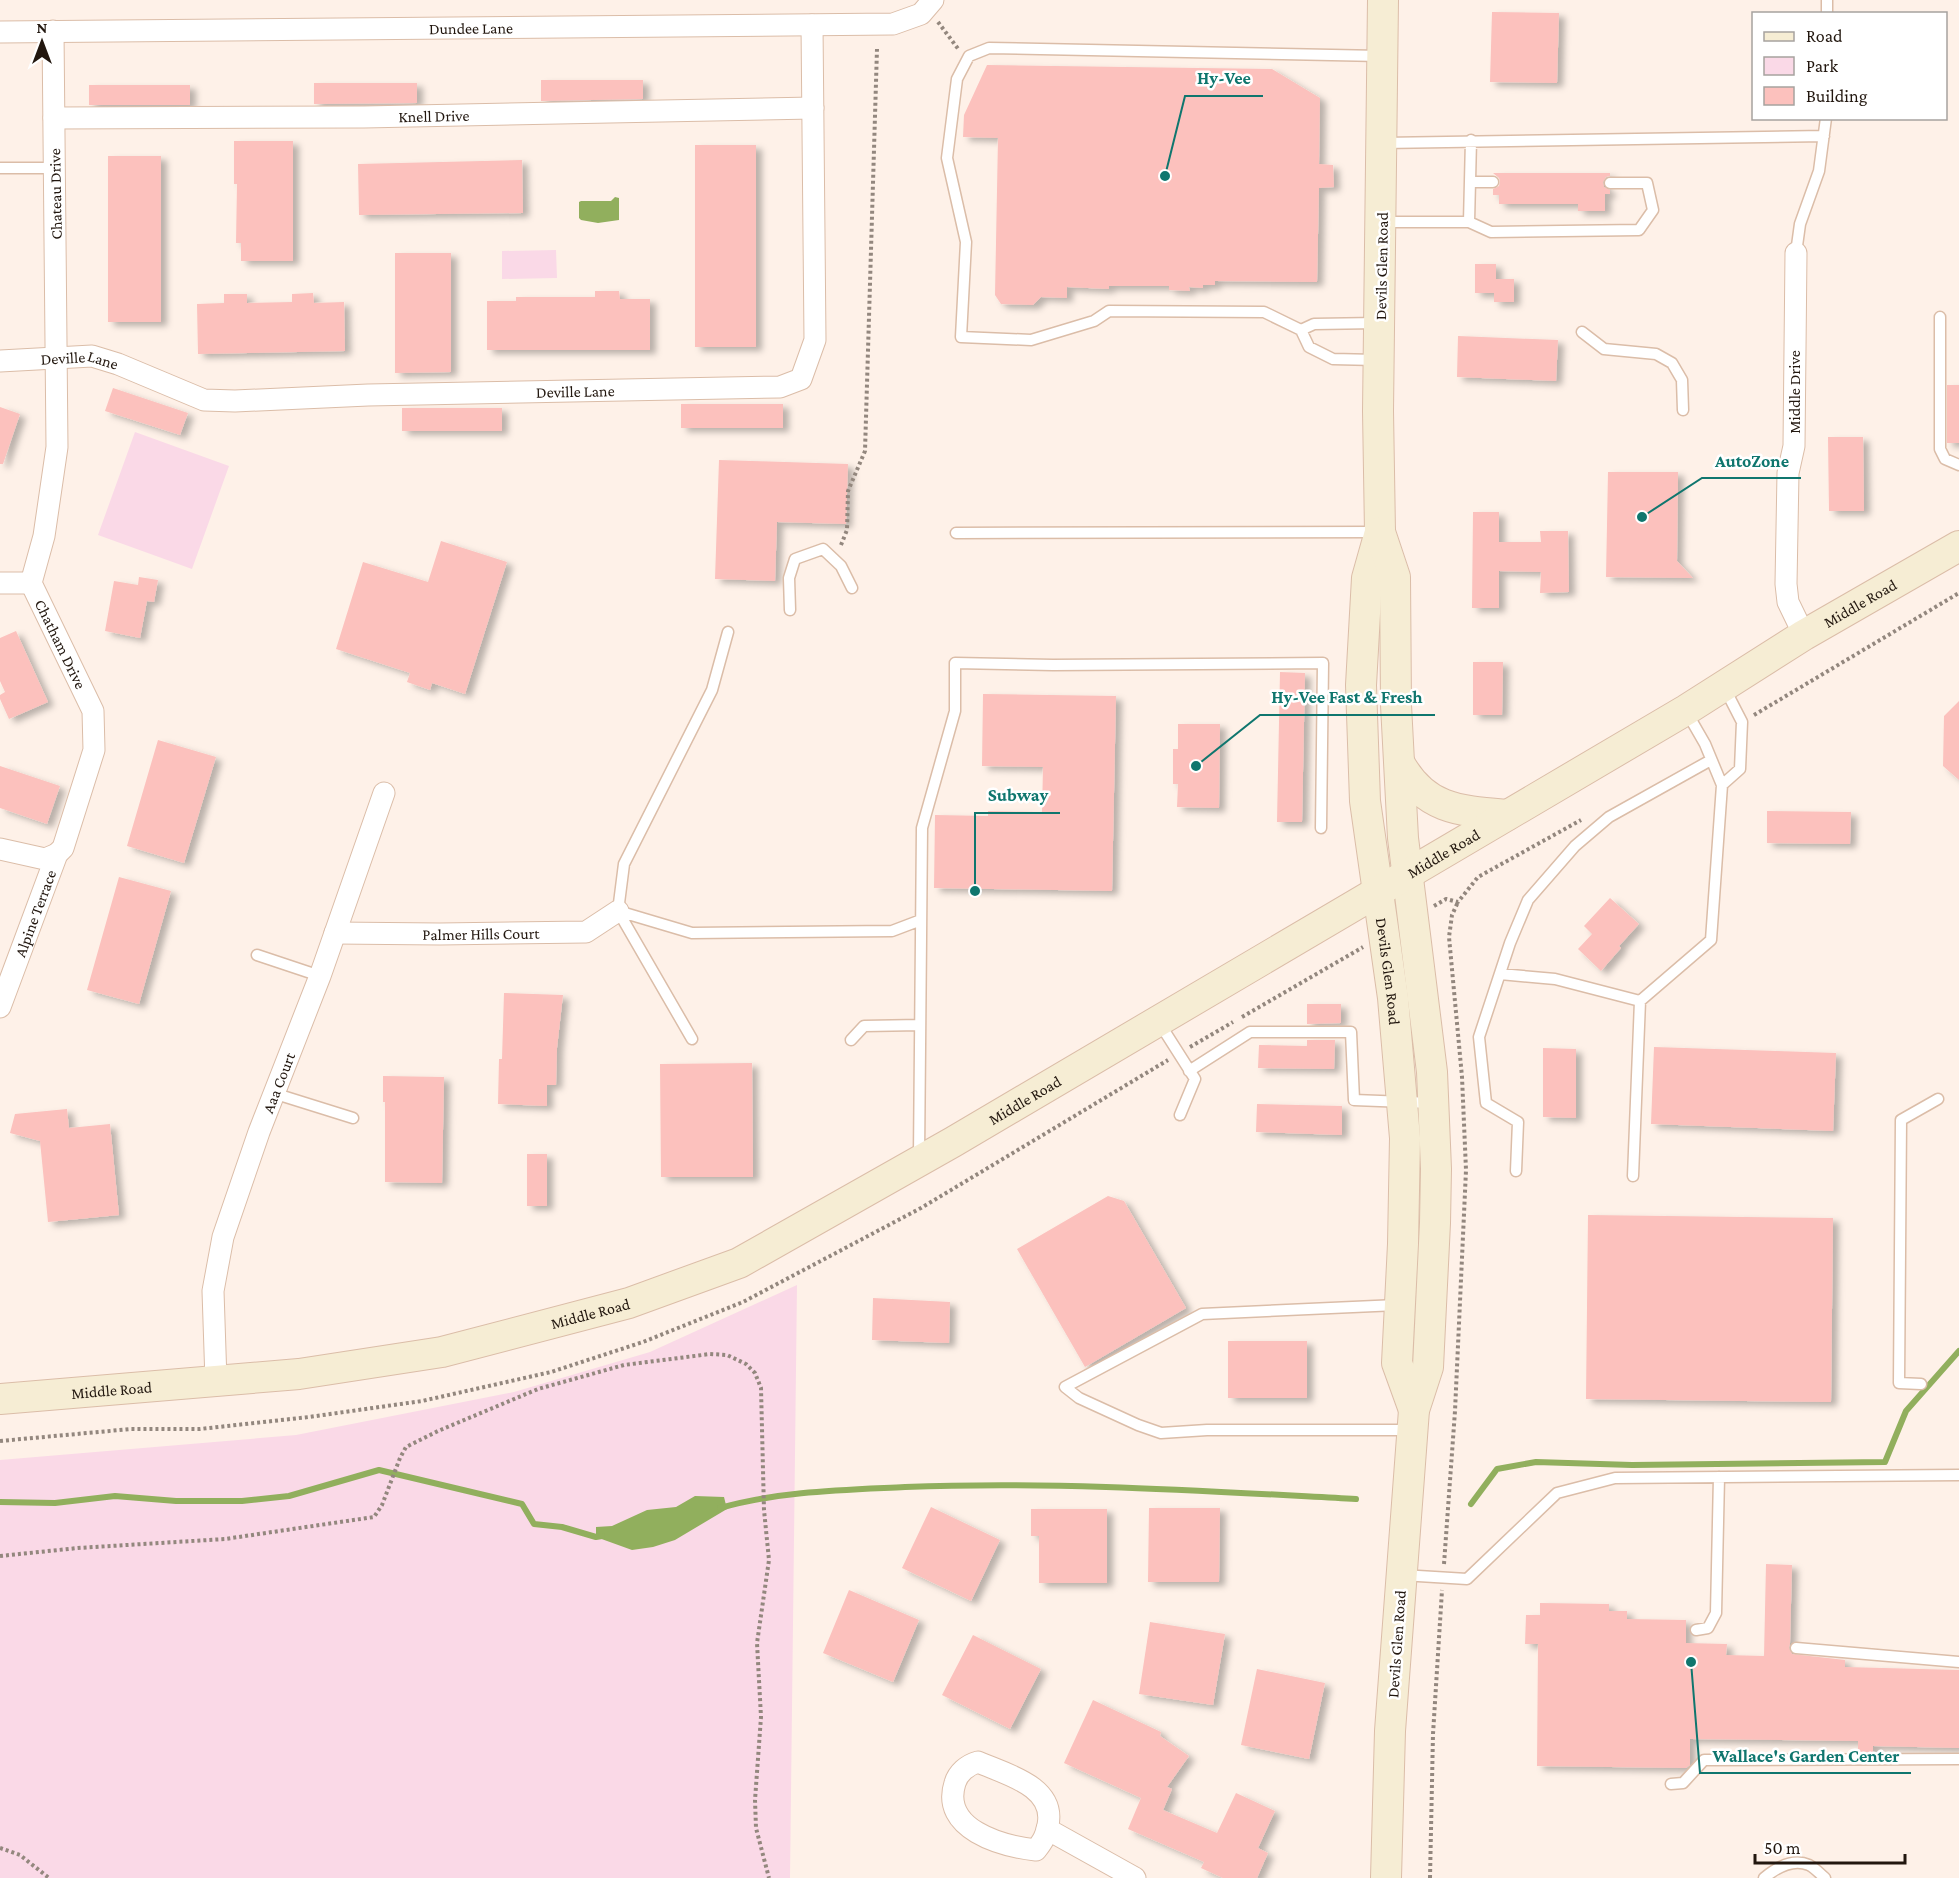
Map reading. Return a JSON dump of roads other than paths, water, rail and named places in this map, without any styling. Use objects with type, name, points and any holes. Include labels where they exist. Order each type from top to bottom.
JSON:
[{"type":"main road","name":"Devils Glen Road","points":[[1383,0],[1379,360],[1380,532],[1367,578],[1361,685],[1365,801],[1393,998],[1402,1102],[1405,1188],[1397,1363],[1414,1420]]},
{"type":"main road","name":"Devils Glen Road","points":[[1380,532],[1395,577],[1396,705],[1403,838],[1427,1026],[1436,1169],[1428,1367],[1414,1420],[1390,1731],[1386,1878]]},
{"type":"main road","name":"Middle Road","points":[[0,1399],[299,1374],[442,1352],[629,1303],[739,1263],[919,1161],[1686,710],[1804,635],[1959,546]]},
{"type":"main road","points":[[1400,764],[1407,776],[1427,797],[1447,806],[1471,812],[1507,815]]},
{"type":"street","name":"Dundee Lane","points":[[0,32],[893,24],[921,14],[930,4]]},
{"type":"street","name":"Deville Lane","points":[[0,361],[92,356],[118,364],[204,400],[235,401],[368,395],[780,387],[801,379],[815,340],[812,25]]},
{"type":"street","name":"Chateau Drive","points":[[53,31],[57,358]]},
{"type":"street","name":"Knell Drive","points":[[54,118],[364,117],[813,108]]},
{"type":"street","name":"Middle Drive","points":[[1796,253],[1794,446],[1788,473],[1786,584],[1788,602],[1804,635]]},
{"type":"street","name":"Chatham Drive","points":[[57,358],[57,447],[44,536],[31,583],[93,711],[94,750],[63,848],[57,854]]},
{"type":"street","points":[[0,583],[31,583]]},
{"type":"street","name":"Aaa Court","points":[[216,1381],[213,1291],[223,1237],[273,1093],[320,975],[384,793]]},
{"type":"street","points":[[0,849],[45,859],[57,854]]},
{"type":"street","name":"Alpine Terrace","points":[[0,1007],[57,854]]},
{"type":"street","name":"Palmer Hills Court","points":[[335,933],[586,932],[618,911]]},
{"type":"street","points":[[978,1762],[1024,1781],[1045,1798],[1050,1816],[1047,1829],[1045,1839],[1036,1850],[1017,1848],[974,1833],[954,1809],[951,1796],[956,1779],[968,1765],[978,1762]]},
{"type":"street","points":[[1047,1829],[1135,1878]]},
{"type":"lane","points":[[1379,360],[1333,359],[1309,346],[1301,330],[1264,312],[1109,310],[1094,321],[1031,340],[961,337],[966,242],[948,158],[957,79],[969,56],[989,48],[1382,56]]},
{"type":"lane","points":[[1796,253],[1800,224],[1819,171],[1826,120]]},
{"type":"lane","points":[[1382,143],[1824,136]]},
{"type":"lane","points":[[1469,222],[1471,140]]},
{"type":"lane","points":[[0,168],[54,168]]},
{"type":"lane","points":[[1470,182],[1493,182]]},
{"type":"lane","points":[[1381,222],[1469,222],[1491,232],[1640,230],[1653,210],[1647,183],[1610,183]]},
{"type":"lane","points":[[1940,317],[1940,449],[1945,459],[1959,465]]},
{"type":"lane","points":[[1301,330],[1314,324],[1380,324]]},
{"type":"lane","points":[[1582,332],[1604,349],[1656,354],[1672,363],[1682,380],[1683,411]]},
{"type":"lane","points":[[956,533],[1380,532]]},
{"type":"lane","points":[[790,610],[789,578],[795,559],[823,549],[841,566],[852,588]]},
{"type":"lane","points":[[692,1039],[618,911],[624,864],[712,690],[728,632]]},
{"type":"lane","points":[[919,1161],[922,828],[954,711],[955,663],[1053,665],[1323,663],[1321,828]]},
{"type":"lane","points":[[1722,785],[1740,769],[1742,722],[1724,687]]},
{"type":"lane","points":[[1633,1176],[1640,1000],[1711,940],[1722,785],[1705,744],[1686,710]]},
{"type":"lane","points":[[1516,1171],[1518,1122],[1486,1103],[1479,1038],[1528,900],[1575,846],[1609,817],[1711,760]]},
{"type":"lane","points":[[618,911],[692,933],[892,931],[921,920]]},
{"type":"lane","points":[[257,955],[320,975]]},
{"type":"lane","points":[[1500,974],[1555,979],[1640,1000]]},
{"type":"lane","points":[[1157,1020],[1195,1079],[1180,1115]]},
{"type":"lane","points":[[851,1040],[864,1026],[920,1026]]},
{"type":"lane","points":[[1190,1071],[1250,1032],[1351,1032],[1354,1100],[1432,1103]]},
{"type":"lane","points":[[273,1093],[353,1118]]},
{"type":"lane","points":[[1921,1384],[1899,1383],[1902,1120],[1938,1099]]},
{"type":"lane","points":[[1401,1305],[1202,1314],[1065,1387],[1079,1398],[1161,1433],[1414,1420]]},
{"type":"lane","points":[[1402,1575],[1467,1579],[1557,1493],[1615,1478],[1959,1475]]},
{"type":"lane","points":[[1696,1630],[1708,1628],[1716,1613],[1719,1477]]},
{"type":"lane","points":[[1796,1647],[1959,1662]]},
{"type":"lane","points":[[1671,1784],[1683,1783],[1704,1760],[1959,1759]]},
{"type":"lane","points":[[1764,1878],[1775,1869],[1792,1863],[1809,1865],[1825,1878]]},
{"type":"waterway","points":[[1471,1504],[1497,1469],[1536,1462],[1632,1465],[1885,1462],[1906,1411],[1959,1351]]},
{"type":"waterway","points":[[0,1502],[55,1503],[115,1496],[176,1501],[242,1501],[289,1496],[379,1470],[522,1504],[534,1524],[562,1527],[596,1537],[602,1536]]},
{"type":"waterway","points":[[720,1508],[743,1502],[812,1492],[962,1485],[1131,1488],[1356,1499]]},
{"type":"place","name":"Hy-Vee","points":[[1165,176]]},
{"type":"place","name":"AutoZone","points":[[1642,517]]},
{"type":"place","name":"Hy-Vee Fast & Fresh","points":[[1196,766]]},
{"type":"place","name":"Subway","points":[[975,891]]},
{"type":"place","name":"Wallace's Garden Center","points":[[1691,1662]]}]
